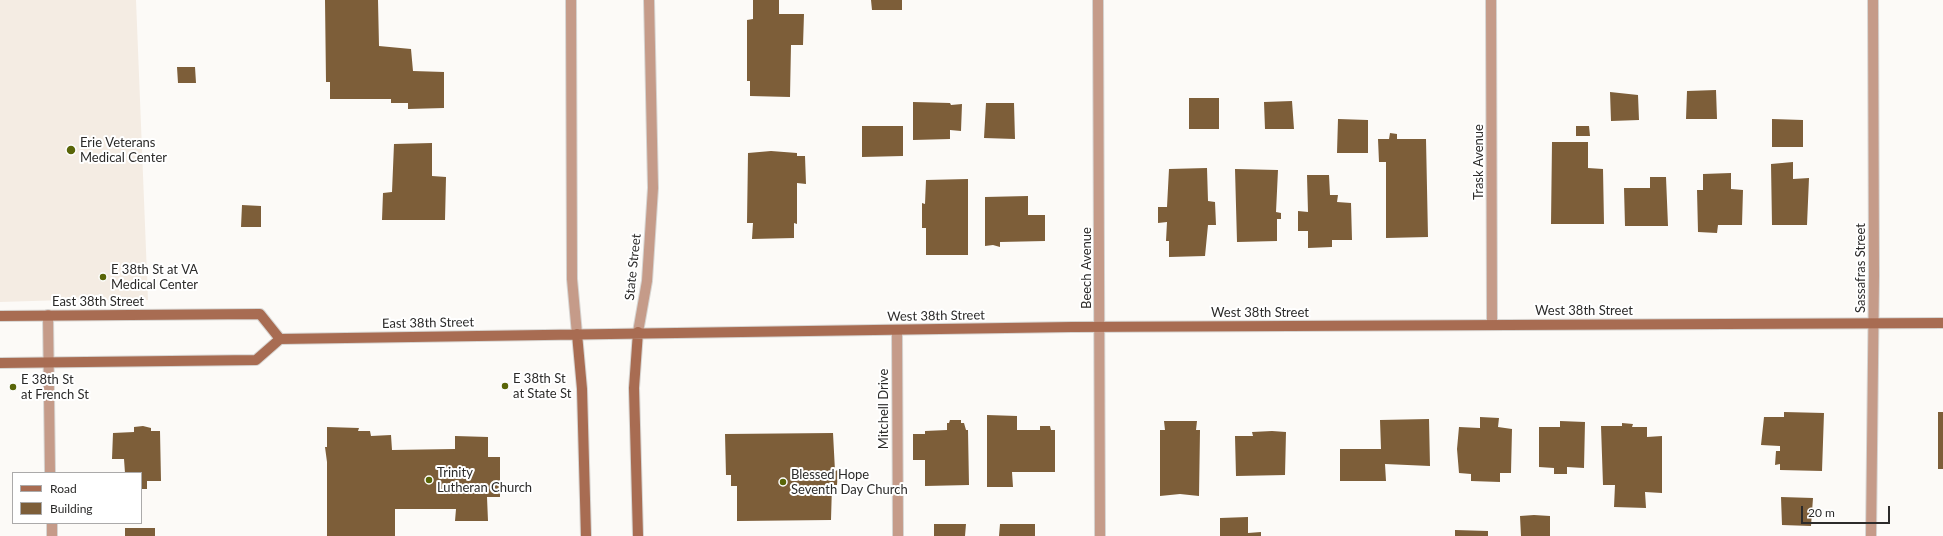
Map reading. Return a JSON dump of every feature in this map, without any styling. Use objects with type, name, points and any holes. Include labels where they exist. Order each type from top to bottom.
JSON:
[{"type":"main road","name":"East 38th Street","points":[[0,316],[260,314],[280,339],[577,334]]},
{"type":"main road","name":"West 38th Street","points":[[577,334],[1100,327],[1873,322],[1943,323]]},
{"type":"main road","name":"State Street","points":[[638,332],[634,388],[638,536]]},
{"type":"main road","points":[[577,334],[582,389],[586,536]]},
{"type":"main road","points":[[0,362],[256,360],[280,339]]},
{"type":"street","points":[[571,0],[572,279],[577,334]]},
{"type":"street","name":"State Street","points":[[638,332],[647,280],[653,188],[649,0]]},
{"type":"street","name":"Beech Avenue","points":[[1098,0],[1100,536]]},
{"type":"street","name":"Trask Avenue","points":[[1491,0],[1492,325]]},
{"type":"street","name":"Sassafras Street","points":[[1871,536],[1873,322],[1873,0]]},
{"type":"street","points":[[48,315],[50,472]]},
{"type":"street","name":"Mitchell Drive","points":[[897,330],[898,536]]},
{"type":"street","points":[[52,524],[52,536]]},
{"type":"shaded area","name":"Erie Veterans Medical Center","points":[[0,0],[136,0],[148,300],[0,302]]},
{"type":"building","points":[[325,0],[378,0],[379,46],[411,49],[413,71],[444,72],[444,108],[408,109],[408,103],[391,103],[391,99],[330,99],[330,82],[326,82]]},
{"type":"building","points":[[753,0],[779,0],[779,14],[804,14],[803,45],[791,45],[790,97],[750,96],[750,81],[747,81],[747,20],[753,19]]},
{"type":"building","points":[[871,0],[902,0],[902,10],[872,10]]},
{"type":"building","points":[[177,67],[195,67],[196,83],[178,83]]},
{"type":"building","points":[[1716,90],[1717,119],[1686,119],[1687,91]]},
{"type":"building","points":[[1610,92],[1638,95],[1639,120],[1611,121]]},
{"type":"building","points":[[1189,98],[1219,98],[1219,129],[1189,129]]},
{"type":"building","points":[[1292,101],[1294,129],[1265,129],[1264,102]]},
{"type":"building","points":[[913,102],[950,103],[951,105],[962,104],[961,131],[950,130],[950,139],[913,140]]},
{"type":"building","points":[[986,103],[1014,103],[1015,139],[984,138]]},
{"type":"building","points":[[1338,119],[1368,120],[1368,153],[1337,153]]},
{"type":"building","points":[[1772,119],[1803,120],[1803,147],[1772,147]]},
{"type":"building","points":[[862,126],[903,126],[903,156],[862,157]]},
{"type":"building","points":[[1576,126],[1589,126],[1590,136],[1576,136]]},
{"type":"building","points":[[1390,133],[1397,134],[1397,139],[1426,139],[1428,237],[1386,238],[1386,162],[1379,162],[1378,139],[1389,139]]},
{"type":"building","points":[[1552,142],[1588,142],[1588,168],[1603,169],[1604,224],[1551,224]]},
{"type":"building","points":[[432,143],[432,176],[446,177],[445,220],[382,220],[383,193],[392,192],[394,144]]},
{"type":"building","points":[[771,151],[797,153],[797,156],[805,156],[806,184],[797,183],[797,224],[794,223],[794,238],[752,239],[753,223],[747,223],[748,153]]},
{"type":"building","points":[[1793,162],[1793,179],[1809,178],[1807,225],[1772,225],[1771,164]]},
{"type":"building","points":[[1207,168],[1208,201],[1215,202],[1216,225],[1208,225],[1205,256],[1169,257],[1169,241],[1166,241],[1167,222],[1158,223],[1158,207],[1167,207],[1169,169]]},
{"type":"building","points":[[1235,169],[1278,170],[1276,212],[1281,213],[1281,219],[1277,219],[1277,241],[1237,242]]},
{"type":"building","points":[[1731,173],[1731,189],[1743,190],[1742,225],[1718,225],[1717,233],[1698,232],[1697,190],[1703,190],[1703,174]]},
{"type":"building","points":[[1307,175],[1329,175],[1330,195],[1338,195],[1337,202],[1351,203],[1352,240],[1332,240],[1332,247],[1308,248],[1308,231],[1298,231],[1298,211],[1308,212]]},
{"type":"building","points":[[1650,177],[1666,177],[1668,226],[1625,226],[1624,188],[1650,188]]},
{"type":"building","points":[[968,179],[968,255],[926,255],[926,228],[922,228],[922,203],[925,204],[926,180]]},
{"type":"building","points":[[1028,196],[1028,215],[1045,215],[1045,241],[1000,242],[1000,247],[993,245],[985,246],[985,197]]},
{"type":"building","points":[[242,205],[261,206],[261,227],[241,227]]},
{"type":"building","points":[[1784,412],[1824,413],[1822,471],[1780,470],[1780,464],[1775,465],[1776,451],[1780,451],[1780,446],[1761,445],[1764,417],[1784,417]]},
{"type":"building","points":[[1938,412],[1943,412],[1943,469],[1938,469]]},
{"type":"building","points":[[987,415],[1017,416],[1017,430],[1040,430],[1040,426],[1050,426],[1051,430],[1055,430],[1055,472],[1012,472],[1013,487],[987,487]]},
{"type":"building","points":[[1480,417],[1499,418],[1498,427],[1512,429],[1511,473],[1500,473],[1500,482],[1471,481],[1471,474],[1459,473],[1457,449],[1459,427],[1480,428]]},
{"type":"building","points":[[1429,419],[1430,466],[1385,464],[1386,481],[1340,481],[1340,449],[1381,449],[1380,420]]},
{"type":"building","points":[[950,420],[961,420],[961,423],[964,423],[966,430],[968,430],[969,485],[925,486],[925,460],[913,460],[913,434],[925,434],[925,431],[947,430],[947,423],[949,423]]},
{"type":"building","points":[[1164,421],[1197,421],[1196,430],[1200,430],[1199,496],[1180,494],[1160,496],[1160,430],[1165,430]]},
{"type":"building","points":[[1560,421],[1585,422],[1584,468],[1567,467],[1567,474],[1554,474],[1554,468],[1539,467],[1539,427],[1560,427]]},
{"type":"building","points":[[1622,423],[1633,424],[1632,427],[1647,427],[1647,437],[1662,436],[1662,493],[1645,492],[1646,508],[1614,507],[1615,485],[1603,485],[1601,426],[1622,426]]},
{"type":"building","points":[[143,426],[151,428],[151,431],[160,431],[161,481],[147,481],[147,489],[142,489],[142,472],[125,472],[124,459],[112,459],[113,433],[134,432],[134,427]]},
{"type":"building","points":[[327,427],[359,428],[358,431],[370,431],[371,436],[391,435],[392,450],[455,449],[455,436],[488,437],[488,457],[500,457],[500,497],[487,497],[488,521],[455,521],[456,509],[395,509],[395,536],[327,536],[327,462],[325,447],[327,447]]},
{"type":"building","points":[[1252,432],[1286,432],[1285,475],[1236,476],[1235,436],[1253,436]]},
{"type":"building","points":[[833,433],[835,471],[838,470],[837,485],[832,485],[831,520],[737,521],[737,486],[731,486],[731,475],[726,475],[725,434]]},
{"type":"building","points":[[1781,497],[1813,498],[1811,526],[1782,525]]},
{"type":"building","points":[[1520,516],[1550,516],[1550,536],[1521,536]]},
{"type":"building","points":[[1248,517],[1248,533],[1261,532],[1261,536],[1220,536],[1220,518]]},
{"type":"building","points":[[934,524],[966,524],[965,536],[934,536]]},
{"type":"building","points":[[1000,524],[1035,524],[1035,536],[999,536]]},
{"type":"building","points":[[125,528],[155,528],[155,536],[125,536]]},
{"type":"building","points":[[1455,530],[1488,531],[1488,536],[1455,536]]},
{"type":"place","name":"Erie Veterans Medical Center","points":[[71,150]]},
{"type":"place","name":"E 38th St at VA Medical Center","points":[[103,277]]},
{"type":"place","name":"E 38th St at State St","points":[[505,386]]},
{"type":"place","name":"E 38th St at French St","points":[[13,387]]},
{"type":"place","name":"Trinity Lutheran Church","points":[[429,480]]},
{"type":"place","name":"Blessed Hope Seventh Day Church","points":[[783,482]]}]
